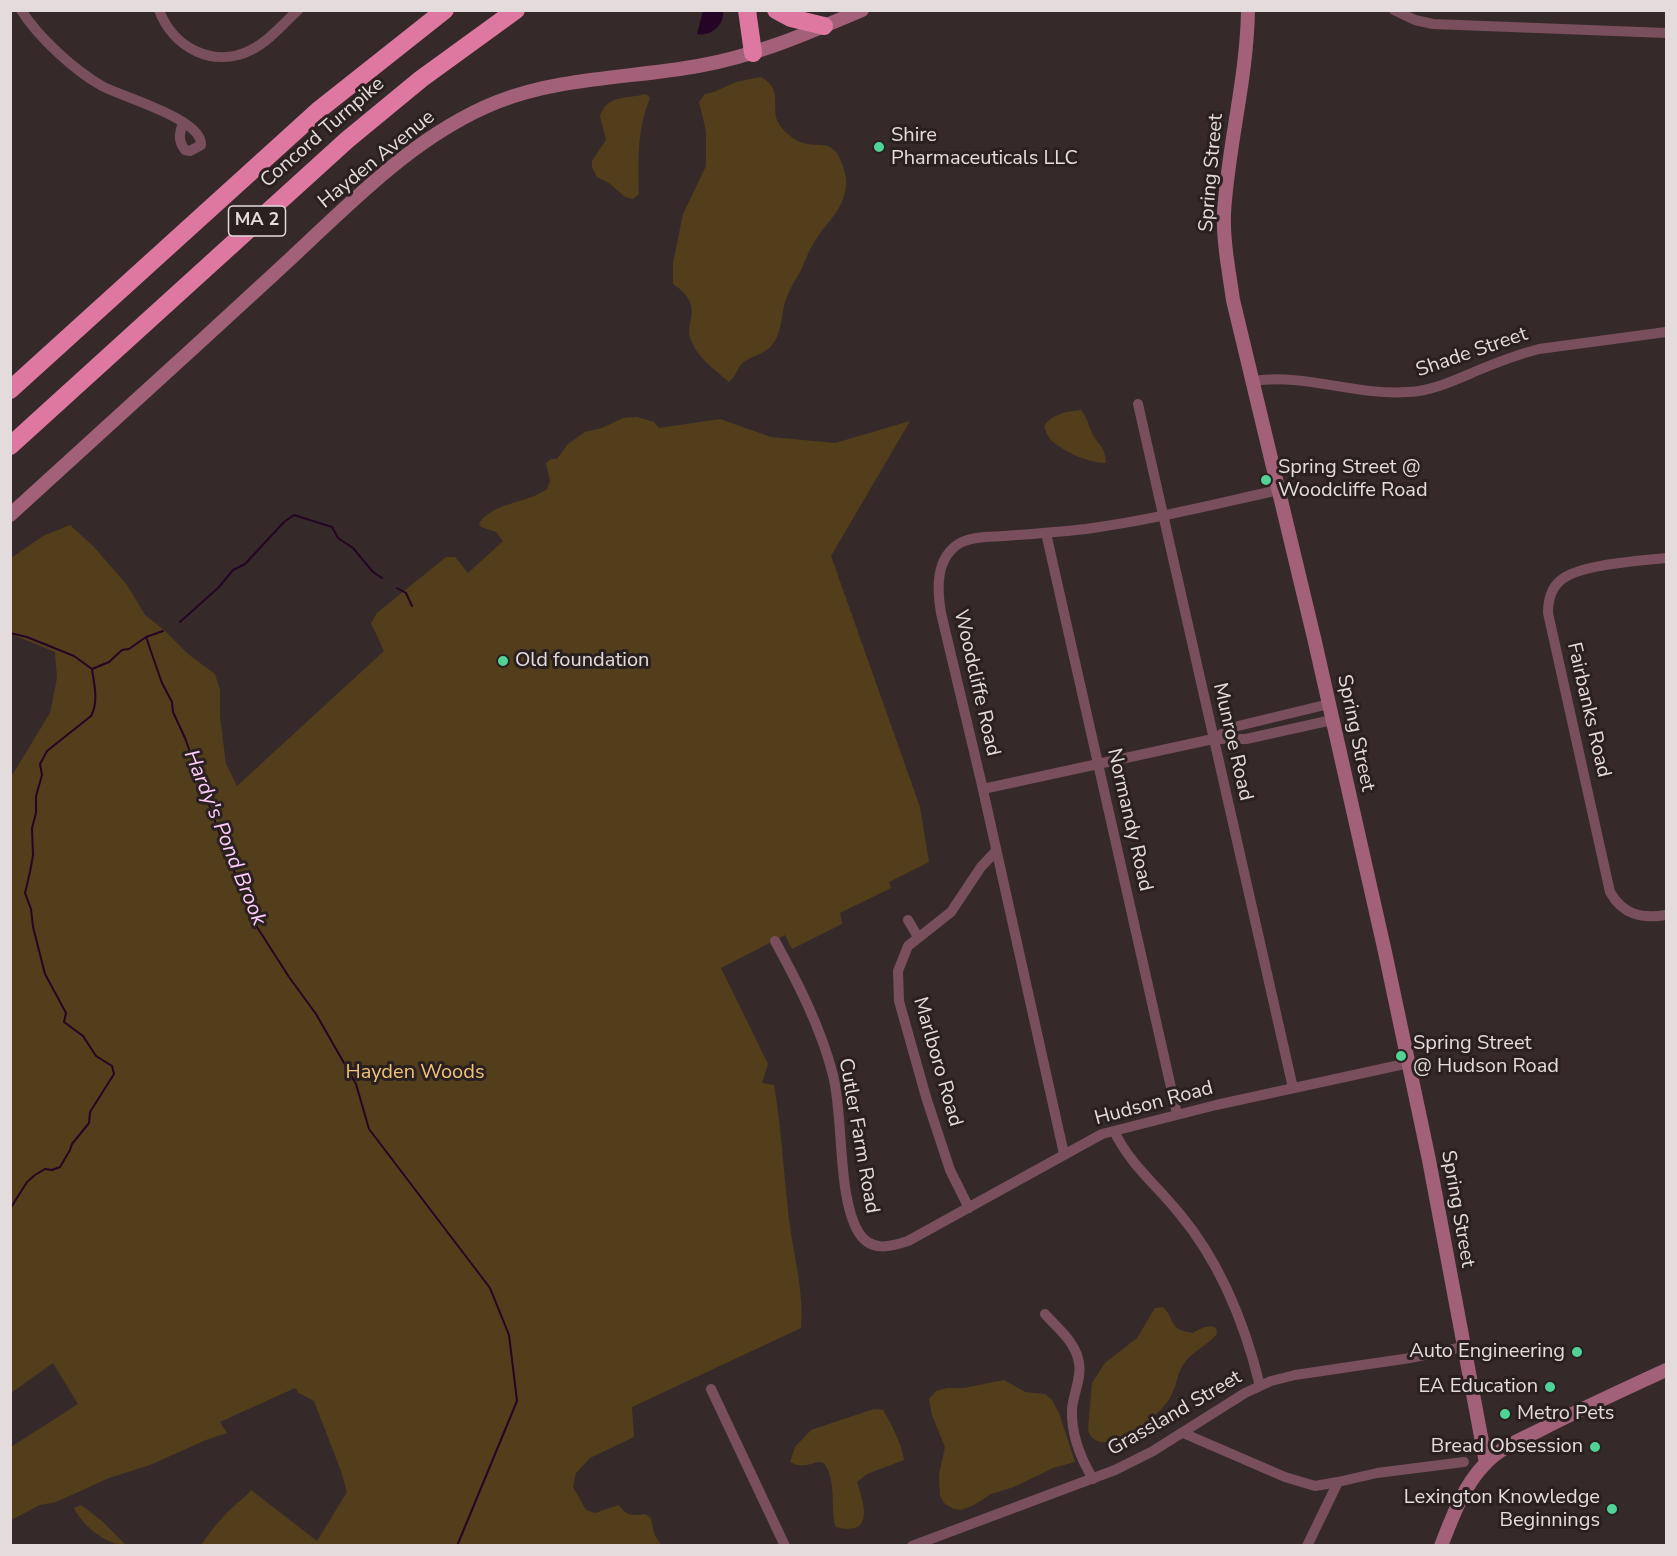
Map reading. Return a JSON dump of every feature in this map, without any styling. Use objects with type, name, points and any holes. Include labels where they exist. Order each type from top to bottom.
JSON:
[{"type":"highway","name":"Concord Turnpike","points":[[10,390],[312,116],[445,10]]},
{"type":"highway","name":"Concord Turnpike","points":[[10,446],[347,140],[421,79],[516,10]]},
{"type":"highway","points":[[747,10],[753,53]]},
{"type":"highway","points":[[776,10],[791,18],[824,27]]},
{"type":"main road","name":"Hayden Avenue","points":[[10,515],[349,206],[406,157],[442,130],[497,102],[542,88],[688,68],[753,53],[824,27],[862,10]]},
{"type":"main road","name":"Spring Street","points":[[1248,10],[1245,57],[1226,186],[1224,231],[1235,310],[1329,704],[1409,1063],[1486,1463]]},
{"type":"main road","points":[[1440,1545],[1474,1476],[1486,1463],[1518,1441],[1666,1370]]},
{"type":"street","points":[[21,10],[46,41],[102,86],[158,109],[183,123]]},
{"type":"street","points":[[159,10],[171,32],[183,45],[200,54],[225,57],[241,54],[258,46],[298,10]]},
{"type":"street","points":[[1394,10],[1415,20],[1433,24],[1666,33]]},
{"type":"street","name":"Shade Street","points":[[1253,381],[1270,378],[1293,379],[1374,392],[1412,392],[1441,385],[1522,353],[1666,332]]},
{"type":"street","name":"Munroe Road","points":[[1138,404],[1293,1088]]},
{"type":"street","name":"Woodcliffe Road","points":[[1064,1154],[983,789],[941,613],[937,588],[941,565],[949,552],[961,543],[976,538],[1087,529],[1163,517],[1279,490]]},
{"type":"street","name":"Normandy Road","points":[[1046,533],[1177,1114]]},
{"type":"street","name":"Fairbanks Road","points":[[1666,558],[1600,567],[1569,574],[1556,585],[1548,602],[1548,613],[1610,892],[1620,907],[1631,914],[1654,917],[1666,915]]},
{"type":"street","points":[[1213,740],[1234,727],[1329,704]]},
{"type":"street","points":[[983,789],[1213,740],[1246,739],[1332,720]]},
{"type":"street","name":"Marlboro Road","points":[[969,1208],[950,1170],[926,1097],[899,1001],[898,971],[904,952],[918,937],[951,912],[981,867],[996,851]]},
{"type":"street","points":[[908,920],[918,937]]},
{"type":"street","name":"Cutler Farm Road","points":[[775,941],[796,980],[833,1075],[840,1110],[846,1184],[851,1214],[859,1234],[872,1246],[896,1245]]},
{"type":"street","name":"Hudson Road","points":[[896,1245],[969,1208],[1102,1134],[1177,1114],[1409,1063]]},
{"type":"street","points":[[1114,1131],[1122,1148],[1180,1214],[1204,1246],[1235,1303],[1252,1352],[1260,1386]]},
{"type":"street","points":[[1045,1314],[1063,1332],[1074,1348],[1079,1363],[1078,1384],[1072,1409],[1076,1438],[1083,1463],[1093,1479]]},
{"type":"street","name":"Grassland Street","points":[[912,1545],[1093,1479],[1153,1451],[1245,1393],[1260,1386],[1294,1375],[1410,1358],[1463,1347]]},
{"type":"street","points":[[711,1389],[785,1545]]},
{"type":"street","points":[[1183,1433],[1285,1477],[1315,1486],[1377,1473],[1464,1462]]},
{"type":"street","points":[[1307,1545],[1338,1482]]},
{"type":"green space","points":[[761,77],[773,89],[776,115],[782,128],[800,142],[828,146],[833,149],[843,166],[846,187],[839,208],[819,235],[789,291],[776,339],[766,350],[742,363],[729,382],[706,362],[693,344],[689,332],[692,307],[685,294],[673,284],[673,263],[683,214],[706,166],[706,131],[699,102],[705,94],[736,82]]},
{"type":"green space","points":[[646,94],[650,98],[641,133],[639,194],[633,199],[625,197],[609,183],[597,177],[592,161],[606,140],[600,116],[603,109],[613,101]]},
{"type":"green space","points":[[1081,410],[1103,449],[1106,463],[1084,459],[1069,452],[1055,444],[1047,434],[1044,426],[1051,419],[1066,412]]},
{"type":"green space","name":"Hayden Woods","points":[[637,417],[654,422],[659,428],[720,419],[771,437],[835,443],[910,421],[831,556],[920,807],[929,862],[889,882],[891,888],[840,913],[842,924],[792,949],[785,935],[721,968],[768,1064],[762,1083],[774,1085],[790,1227],[800,1290],[801,1328],[632,1407],[634,1437],[590,1458],[576,1473],[573,1487],[586,1510],[595,1513],[619,1505],[630,1514],[645,1514],[651,1518],[654,1534],[661,1545],[201,1545],[224,1516],[251,1490],[317,1541],[347,1492],[314,1401],[299,1393],[295,1388],[220,1422],[227,1433],[150,1465],[109,1478],[56,1502],[40,1505],[11,1520],[11,1447],[78,1404],[53,1363],[11,1393],[11,777],[50,713],[57,678],[55,652],[11,634],[11,558],[43,536],[70,525],[94,547],[127,585],[145,615],[188,654],[215,674],[220,690],[220,717],[226,764],[237,786],[384,651],[371,623],[377,613],[446,557],[455,557],[468,573],[503,541],[496,532],[481,527],[479,523],[486,516],[503,506],[530,498],[547,489],[550,481],[546,463],[551,459],[557,459],[568,444],[585,432],[602,428],[623,418]]},
{"type":"green space","points":[[1163,1307],[1180,1330],[1193,1333],[1204,1327],[1210,1327],[1216,1328],[1217,1334],[1185,1362],[1171,1396],[1156,1414],[1117,1440],[1104,1442],[1094,1439],[1088,1430],[1092,1383],[1105,1363],[1137,1338],[1155,1308]]},
{"type":"green space","points":[[1004,1380],[1025,1392],[1045,1394],[1052,1400],[1059,1413],[1075,1462],[1053,1468],[1014,1487],[991,1494],[974,1505],[961,1510],[954,1509],[945,1504],[940,1496],[939,1474],[945,1447],[932,1415],[929,1399],[936,1391],[947,1388],[964,1388]]},
{"type":"green space","points":[[874,1409],[883,1410],[893,1428],[904,1460],[867,1474],[857,1482],[864,1509],[862,1523],[848,1529],[836,1527],[832,1486],[825,1464],[821,1462],[798,1465],[790,1462],[795,1447],[811,1430]]},
{"type":"green space","points":[[81,1505],[102,1521],[126,1545],[111,1542],[89,1527],[74,1508]]},
{"type":"shaded area","points":[[703,11],[723,11],[722,20],[707,34],[697,34]]},
{"type":"waterway","points":[[180,622],[219,587],[233,570],[245,564],[284,522],[294,515],[332,527],[338,538],[353,548],[373,572],[382,578]]},
{"type":"waterway","points":[[397,588],[406,593],[412,606]]},
{"type":"waterway","points":[[146,637],[163,631]]},
{"type":"waterway","name":"Hardy's Pond Brook","points":[[10,633],[27,637],[74,656],[92,669],[109,662],[122,650],[129,649],[146,637],[225,849],[257,927],[316,1014],[356,1084],[369,1129],[490,1288],[509,1335],[517,1401],[457,1546]]},
{"type":"waterway","points":[[10,1209],[27,1182],[35,1175],[45,1169],[52,1170],[60,1167],[72,1144],[89,1123],[90,1112],[114,1074],[112,1066],[96,1056],[83,1036],[64,1022],[66,1013],[45,974],[33,927],[31,909],[25,893],[33,855],[32,828],[36,813],[36,796],[42,775],[40,764],[47,751],[91,716],[95,698],[92,669]]},
{"type":"place","name":"Shire Pharmaceuticals LLC","points":[[879,147]]},
{"type":"place","name":"Spring Street @ Woodcliffe Road","points":[[1266,480]]},
{"type":"place","name":"Old foundation","points":[[503,661]]},
{"type":"place","name":"Spring Street @ Hudson Road","points":[[1401,1056]]},
{"type":"place","name":"Auto Engineering","points":[[1577,1352]]},
{"type":"place","name":"EA Education","points":[[1550,1387]]},
{"type":"place","name":"Metro Pets","points":[[1505,1414]]},
{"type":"place","name":"Bread Obsession","points":[[1595,1447]]},
{"type":"place","name":"Lexington Knowledge Beginnings","points":[[1612,1509]]}]
